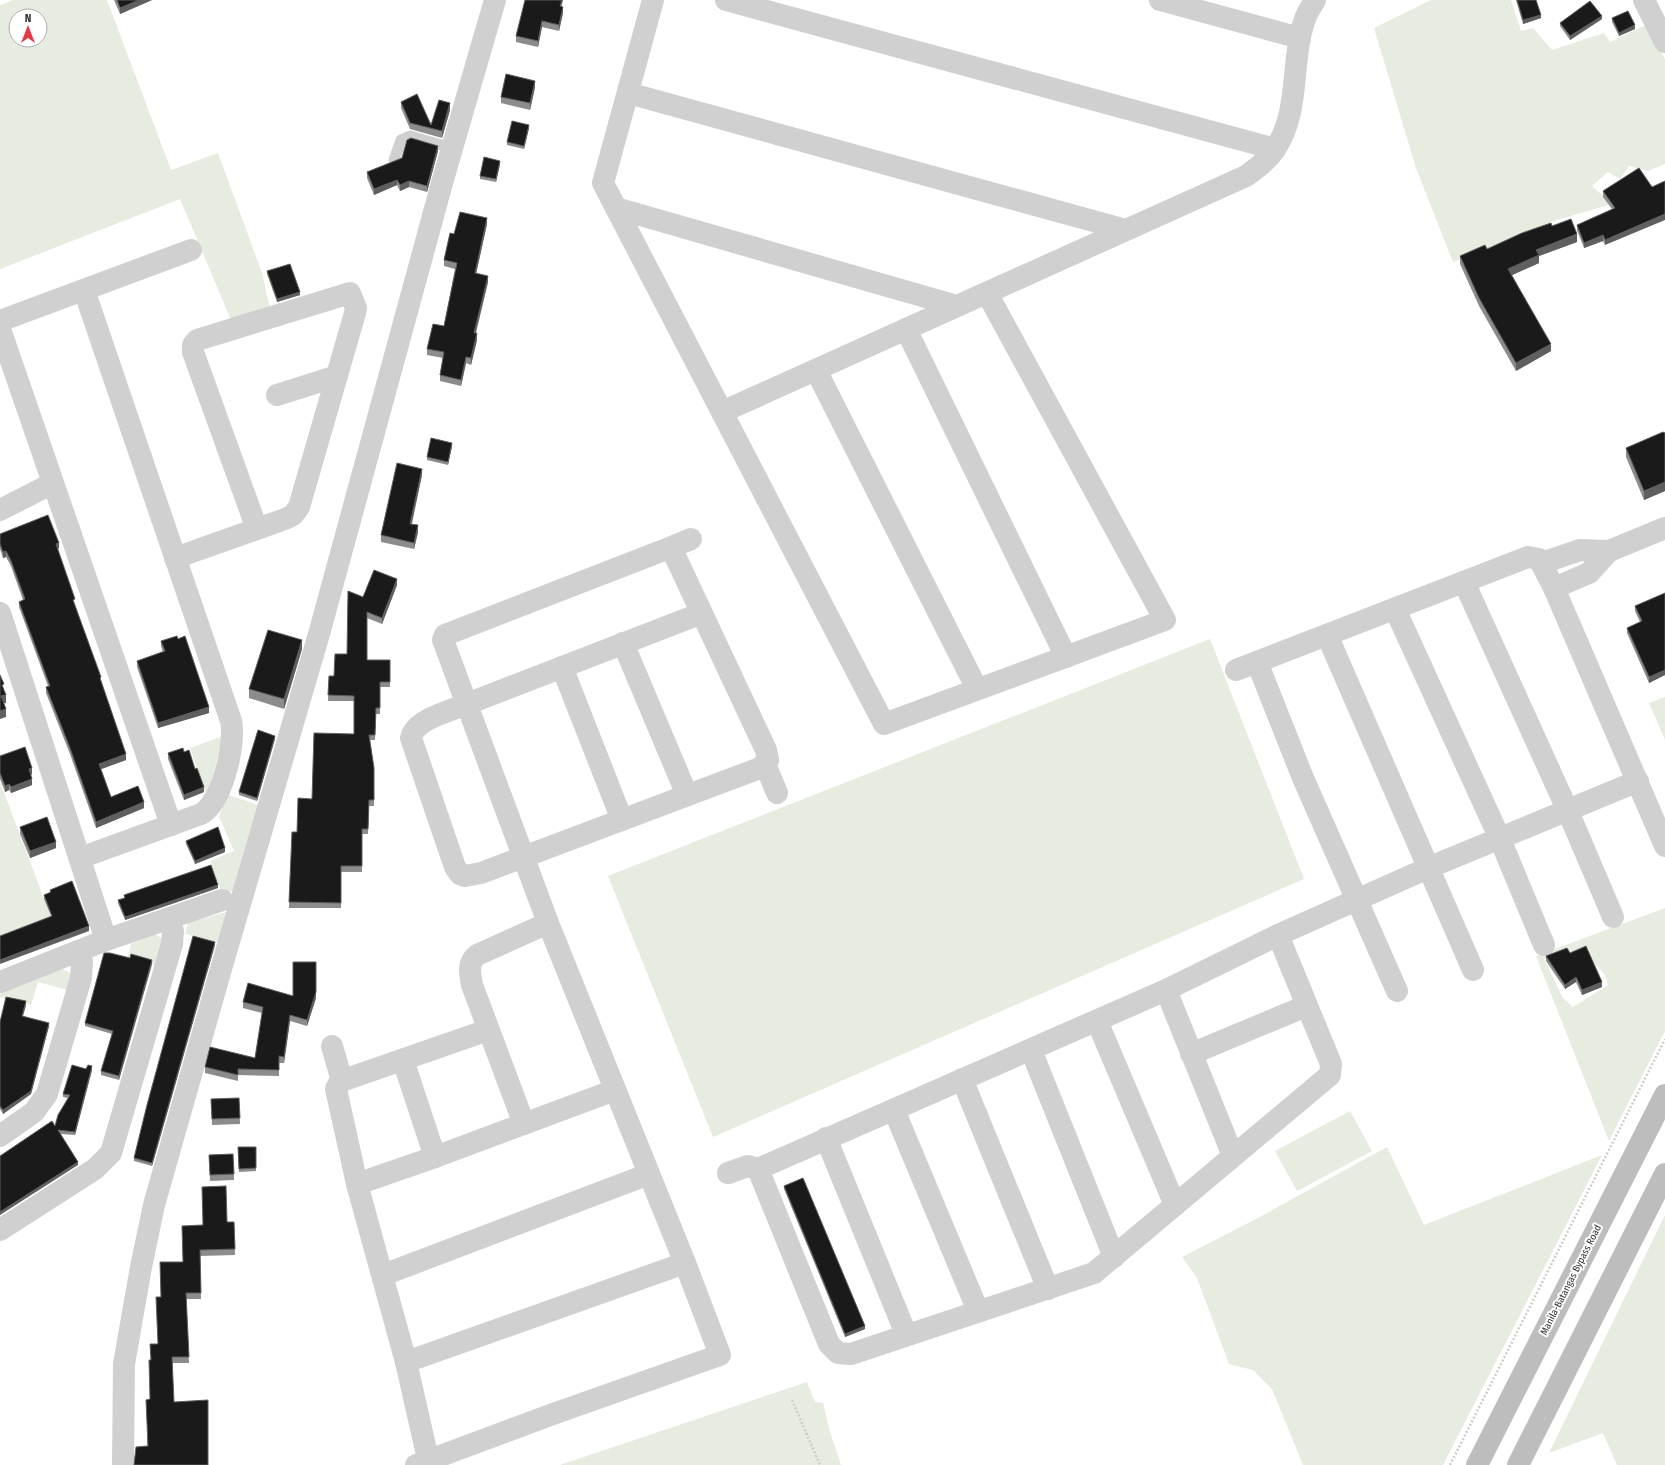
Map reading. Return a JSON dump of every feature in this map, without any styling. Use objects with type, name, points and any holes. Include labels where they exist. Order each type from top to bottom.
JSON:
[{"type":"main road","name":"Manila-Batangas Bypass Road","points":[[1477,1465],[1665,1095]]},
{"type":"main road","points":[[1518,1465],[1665,1174]]},
{"type":"street","points":[[123,1465],[124,1364],[141,1267],[154,1205],[319,634],[494,0]]},
{"type":"street","points":[[653,0],[603,183],[884,724],[1165,620],[987,293]]},
{"type":"street","points":[[726,0],[1275,149]]},
{"type":"street","points":[[1160,0],[1300,38]]},
{"type":"street","points":[[722,412],[1246,176],[1262,164],[1275,149],[1284,130],[1291,105],[1300,38],[1305,18],[1315,0]]},
{"type":"street","points":[[1644,0],[1665,42]]},
{"type":"street","points":[[628,93],[1126,230]]},
{"type":"street","points":[[616,208],[958,306]]},
{"type":"street","points":[[0,321],[192,250]]},
{"type":"street","points":[[80,858],[201,814],[212,805],[230,755],[233,738],[231,721],[84,290]]},
{"type":"street","points":[[175,558],[257,529],[293,515],[299,508],[356,308],[351,294],[348,293],[197,340],[190,340],[257,529]]},
{"type":"street","points":[[0,329],[172,825]]},
{"type":"street","points":[[906,329],[1066,656]]},
{"type":"street","points":[[816,370],[977,689]]},
{"type":"street","points":[[277,395],[337,376]]},
{"type":"street","points":[[0,510],[53,483]]},
{"type":"street","points":[[1542,563],[1580,550],[1609,551],[1665,528]]},
{"type":"street","points":[[488,1030],[342,1081],[336,1089],[336,1098],[357,1184],[406,1362],[422,1462],[720,1355],[685,1263],[548,923],[442,640],[445,635],[691,539]]},
{"type":"street","points":[[667,549],[673,552],[702,612],[766,750],[768,760],[760,768],[524,857],[473,875],[466,876],[460,874],[455,867],[411,738],[413,731],[419,725],[467,704],[702,612]]},
{"type":"street","points":[[1554,588],[1589,573],[1609,551]]},
{"type":"street","points":[[1236,670],[1528,557],[1539,559],[1554,588],[1665,846]]},
{"type":"street","points":[[1464,582],[1567,809],[1613,917]]},
{"type":"street","points":[[1395,608],[1500,839],[1544,945]]},
{"type":"street","points":[[0,613],[106,940]]},
{"type":"street","points":[[1326,635],[1473,970]]},
{"type":"street","points":[[623,643],[687,795]]},
{"type":"street","points":[[1257,662],[1303,778],[1397,991]]},
{"type":"street","points":[[562,667],[622,820]]},
{"type":"street","points":[[765,764],[777,793]]},
{"type":"street","points":[[728,1173],[748,1166],[758,1169],[826,1138],[894,1110],[1097,1021],[1166,990],[1278,935],[1428,868],[1500,839],[1567,809],[1638,781]]},
{"type":"street","points":[[0,982],[106,940],[222,900]]},
{"type":"street","points":[[0,1230],[95,1169],[112,1153],[172,944],[173,931],[168,918]]},
{"type":"street","points":[[524,1124],[488,1030],[469,973],[471,962],[477,955],[548,923]]},
{"type":"street","points":[[758,1169],[829,1344],[833,1350],[838,1353],[851,1354],[906,1334],[1048,1290],[1094,1273],[1330,1075],[1331,1064],[1278,935]]},
{"type":"street","points":[[0,1136],[34,1112],[47,1094],[81,978],[82,962],[78,952]]},
{"type":"street","points":[[1166,990],[1233,1156]]},
{"type":"street","points":[[1192,1054],[1306,1006]]},
{"type":"street","points":[[1097,1021],[1175,1205]]},
{"type":"street","points":[[332,1046],[342,1081]]},
{"type":"street","points":[[1030,1050],[1114,1257]]},
{"type":"street","points":[[403,1060],[435,1157]]},
{"type":"street","points":[[962,1079],[1048,1290]]},
{"type":"street","points":[[357,1184],[435,1157],[615,1090]]},
{"type":"street","points":[[894,1110],[978,1311]]},
{"type":"street","points":[[826,1138],[906,1334]]},
{"type":"street","points":[[383,1275],[649,1174]]},
{"type":"street","points":[[406,1362],[685,1263]]},
{"type":"lane","points":[[394,160],[401,140],[410,136],[452,148]]},
{"type":"path","points":[[1450,1465],[1665,1039]]},
{"type":"path","points":[[792,1400],[820,1465]]},
{"type":"shaded area","points":[[13,0],[107,0],[171,170],[218,153],[262,273],[270,308],[231,320],[180,199],[0,269],[0,5]]},
{"type":"shaded area","points":[[1431,0],[1511,0],[1521,31],[1533,28],[1552,50],[1604,33],[1610,42],[1646,25],[1665,59],[1665,164],[1648,171],[1629,166],[1620,179],[1608,172],[1592,186],[1612,204],[1557,220],[1453,262],[1416,168],[1374,28]]},
{"type":"shaded area","points":[[1210,639],[1304,879],[713,1137],[608,876]]},
{"type":"shaded area","points":[[1665,697],[1665,740],[1649,703]]},
{"type":"shaded area","points":[[223,736],[210,788],[207,796],[190,748]]},
{"type":"shaded area","points":[[0,782],[52,920],[0,937]]},
{"type":"shaded area","points":[[228,795],[262,806],[237,890],[222,894],[210,861],[234,851],[219,816]]},
{"type":"shaded area","points":[[1665,908],[1665,1031],[1609,1141],[1536,956]],"holes":[[[1588,948],[1593,960],[1604,974],[1608,985],[1573,1007],[1563,998],[1544,959],[1570,950],[1572,954]]]},
{"type":"shaded area","points":[[230,911],[221,943],[185,934],[188,923]]},
{"type":"shaded area","points":[[152,935],[157,935],[162,939],[162,945],[156,965],[128,957],[131,944]]},
{"type":"shaded area","points":[[62,969],[69,972],[71,975],[68,990],[38,982],[31,1005],[0,997],[1,992]]},
{"type":"shaded area","points":[[1350,1111],[1372,1151],[1297,1191],[1275,1151]]},
{"type":"shaded area","points":[[1387,1147],[1424,1225],[1602,1155],[1443,1465],[1303,1465],[1272,1389],[1253,1370],[1229,1364],[1197,1278],[1182,1257],[1256,1219]]},
{"type":"shaded area","points":[[1665,1215],[1665,1465],[1617,1465],[1603,1433],[1549,1453]]},
{"type":"shaded area","points":[[807,1382],[815,1402],[823,1403],[830,1432],[841,1465],[560,1465]]},
{"type":"building","points":[[117,0],[139,0],[120,8]]},
{"type":"building","points":[[525,0],[562,0],[560,6],[563,7],[559,25],[542,21],[538,41],[516,36]]},
{"type":"building","points":[[1517,0],[1536,0],[1541,15],[1523,20]]},
{"type":"building","points":[[1590,1],[1602,16],[1570,36],[1560,23]]},
{"type":"building","points":[[1628,11],[1635,25],[1619,33],[1612,18]]},
{"type":"building","points":[[506,74],[535,81],[530,103],[501,97]]},
{"type":"building","points":[[417,94],[431,125],[439,100],[450,103],[442,131],[410,123],[401,102]]},
{"type":"building","points":[[512,121],[529,125],[524,146],[507,142]]},
{"type":"building","points":[[411,138],[438,146],[427,186],[409,181],[400,185],[397,180],[374,189],[367,172],[402,158],[407,140]]},
{"type":"building","points":[[484,157],[500,161],[496,179],[480,176]]},
{"type":"building","points":[[1639,168],[1652,187],[1665,181],[1665,214],[1605,240],[1603,235],[1584,243],[1577,225],[1615,208],[1603,191]]},
{"type":"building","points":[[460,212],[487,218],[475,273],[488,276],[474,333],[477,333],[471,358],[466,357],[461,380],[440,375],[444,352],[427,349],[433,324],[444,326],[457,263],[444,260],[450,233],[454,234]]},
{"type":"building","points":[[1571,219],[1577,234],[1536,250],[1539,255],[1508,269],[1551,344],[1516,363],[1479,298],[1460,256],[1485,245],[1487,249],[1522,233],[1551,223],[1552,226]]},
{"type":"building","points":[[290,264],[300,292],[277,299],[267,271]]},
{"type":"building","points":[[1663,432],[1665,433],[1665,482],[1644,491],[1626,448]]},
{"type":"building","points":[[431,438],[452,443],[448,462],[427,457]]},
{"type":"building","points":[[397,463],[422,469],[410,524],[418,525],[414,543],[381,535]]},
{"type":"building","points":[[48,515],[59,543],[56,544],[75,599],[73,600],[101,677],[100,678],[126,754],[99,764],[111,797],[138,786],[144,802],[96,822],[70,748],[46,687],[50,686],[19,602],[25,599],[11,561],[6,551],[3,552],[0,544],[0,534]]},
{"type":"building","points":[[374,570],[397,579],[382,618],[367,612],[367,660],[390,660],[390,682],[380,682],[380,708],[376,708],[375,735],[369,735],[374,768],[374,800],[369,800],[368,829],[362,829],[362,866],[341,866],[341,903],[289,902],[292,832],[297,832],[298,798],[312,799],[314,733],[354,734],[354,696],[328,695],[329,676],[334,676],[335,654],[347,654],[348,591],[363,597]]},
{"type":"building","points":[[1665,593],[1665,670],[1649,677],[1627,628],[1642,621],[1635,606]]},
{"type":"building","points":[[268,630],[302,640],[284,699],[249,689]]},
{"type":"building","points":[[177,636],[178,639],[185,636],[209,707],[158,723],[137,661],[165,651],[161,641]]},
{"type":"building","points":[[0,675],[4,684],[2,685],[6,695],[1,696],[6,709],[0,711]]},
{"type":"building","points":[[258,730],[275,736],[257,798],[239,792]]},
{"type":"building","points":[[25,747],[32,768],[29,769],[32,779],[11,787],[9,784],[5,786],[0,773],[0,756]]},
{"type":"building","points":[[183,748],[184,752],[189,750],[195,769],[197,768],[204,787],[184,795],[168,753]]},
{"type":"building","points":[[47,817],[56,842],[30,851],[20,827]]},
{"type":"building","points":[[218,827],[225,848],[195,861],[186,841]]},
{"type":"building","points":[[211,865],[218,885],[125,917],[118,900],[125,898],[124,895]]},
{"type":"building","points":[[72,881],[89,926],[0,960],[0,936],[52,916],[44,895],[51,892],[50,890]]},
{"type":"building","points":[[193,936],[215,942],[152,1163],[134,1158]]},
{"type":"building","points":[[1586,946],[1602,982],[1582,990],[1576,977],[1565,985],[1546,956],[1567,948],[1570,953]]},
{"type":"building","points":[[104,953],[130,958],[131,954],[152,960],[119,1076],[101,1071],[113,1031],[85,1023]]},
{"type":"building","points":[[293,962],[316,962],[316,992],[307,1020],[290,1015],[284,1057],[279,1056],[279,1070],[238,1069],[238,1075],[205,1067],[210,1047],[255,1058],[263,1007],[243,1002],[248,983],[293,996]]},
{"type":"building","points":[[6,997],[26,1001],[22,1016],[49,1023],[31,1091],[3,1110],[0,1106],[0,1022]]},
{"type":"building","points":[[72,1065],[86,1069],[88,1065],[92,1066],[75,1132],[58,1130],[78,1162],[0,1212],[0,1156],[52,1121],[55,1126],[58,1115],[70,1095],[63,1094]]},
{"type":"building","points":[[239,1098],[240,1118],[212,1119],[211,1099]]},
{"type":"building","points":[[238,1147],[256,1147],[256,1168],[239,1169]]},
{"type":"building","points":[[233,1154],[234,1174],[210,1175],[209,1155]]},
{"type":"building","points":[[803,1178],[865,1326],[845,1334],[784,1186]]},
{"type":"building","points":[[226,1186],[227,1222],[234,1222],[235,1249],[200,1250],[201,1293],[186,1293],[189,1357],[172,1357],[174,1402],[208,1400],[208,1465],[134,1465],[136,1447],[148,1446],[146,1400],[150,1399],[150,1344],[158,1344],[156,1297],[161,1297],[160,1262],[183,1262],[182,1226],[203,1225],[202,1187]]}]
